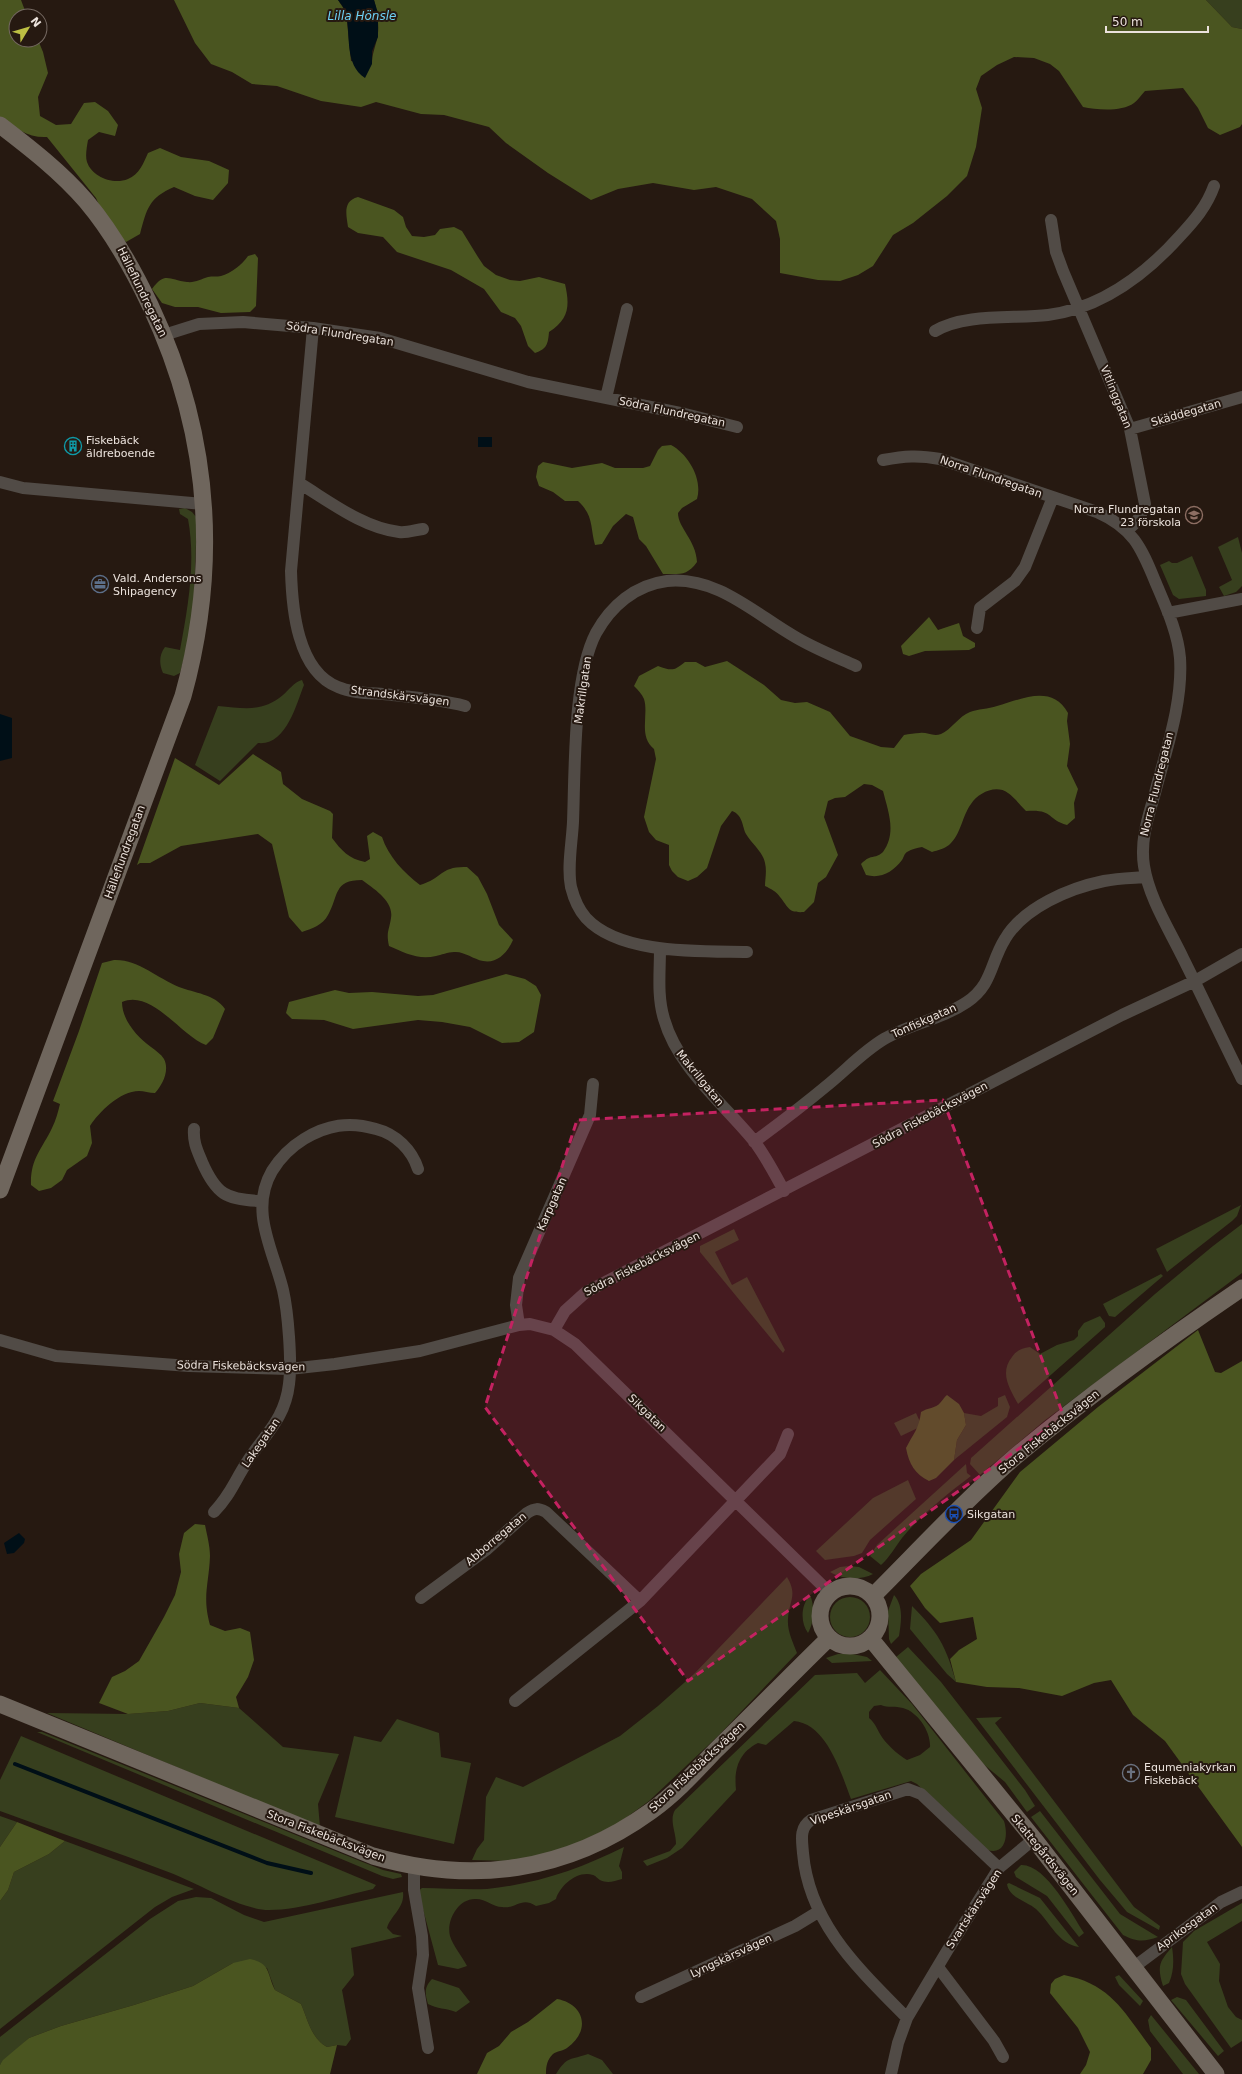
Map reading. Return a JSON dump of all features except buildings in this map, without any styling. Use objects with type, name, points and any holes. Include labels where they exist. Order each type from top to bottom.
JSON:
[{"type":"street","name":"Hälleflundregatan","points":[[0,125],[41,157],[69,183],[103,222],[124,253],[164,335],[186,400],[195,438],[203,504],[205,557],[202,606],[194,656],[183,696],[0,1190]]},
{"type":"street","points":[[935,331],[957,322],[1048,315],[1078,309],[1130,282],[1155,262],[1196,218],[1206,205],[1214,186]]},
{"type":"street","name":"Vitlinggatan","points":[[1051,220],[1056,252],[1078,309],[1130,429],[1145,504],[1141,516],[1135,525],[1127,530]]},
{"type":"street","name":"Södra Flundregatan","points":[[606,398],[628,309]]},
{"type":"street","name":"Södra Flundregatan","points":[[164,335],[198,324],[243,322],[313,328],[380,338],[499,374],[685,414],[737,427]]},
{"type":"street","name":"Strandskärsvägen","points":[[313,328],[299,483],[292,584],[299,636],[304,650],[316,671],[326,680],[338,687],[358,692],[443,700],[465,706]]},
{"type":"street","name":"Skäddegatan","points":[[1130,429],[1242,396]]},
{"type":"street","name":"Norra Flundregatan","points":[[883,460],[905,455],[921,455],[940,459],[1052,497],[1112,519],[1127,530],[1145,556],[1168,613],[1180,657],[1180,679],[1170,732],[1144,832],[1143,857],[1146,877],[1156,901],[1242,1079]]},
{"type":"street","points":[[0,482],[31,488],[203,504]]},
{"type":"street","points":[[299,483],[354,515],[379,527],[399,532],[423,529]]},
{"type":"street","name":"Norra Flundregatan","points":[[977,628],[980,608],[1015,581],[1025,567],[1052,497]]},
{"type":"street","name":"Makrillgatan","points":[[747,952],[660,949],[616,937],[594,926],[578,907],[571,886],[578,728],[582,680],[589,650],[605,618],[616,605],[627,596],[649,585],[666,581],[696,583],[720,590],[798,639],[856,666]]},
{"type":"street","points":[[1168,613],[1242,599]]},
{"type":"street","name":"Tonfiskgatan","points":[[754,1142],[830,1083],[866,1051],[884,1039],[967,1002],[986,984],[1005,938],[1012,929],[1029,914],[1055,899],[1090,884],[1106,880],[1146,877]]},
{"type":"street","name":"Makrillgatan","points":[[660,949],[659,996],[670,1038],[682,1059],[754,1142],[784,1191]]},
{"type":"street","name":"Södra Fiskebäcksvägen","points":[[0,1340],[56,1356],[189,1366],[289,1369],[336,1364],[420,1350],[519,1325],[541,1325],[554,1330],[565,1311],[586,1292],[1122,1015],[1195,981],[1242,954]]},
{"type":"street","name":"Karpgatan","points":[[519,1325],[516,1304],[519,1278],[590,1115],[593,1084]]},
{"type":"street","name":"Lakegatan","points":[[214,1512],[231,1492],[252,1455],[281,1414],[287,1398],[289,1369],[286,1305],[263,1221],[261,1201],[270,1176],[283,1156],[300,1141],[324,1128],[338,1126],[359,1126],[382,1130],[410,1151],[418,1169]]},
{"type":"street","points":[[194,1129],[193,1141],[211,1181],[217,1190],[235,1198],[261,1201]]},
{"type":"street","name":"Stora Fiskebäcksvägen","points":[[872,1596],[954,1514],[1015,1457],[1129,1368],[1242,1288]]},
{"type":"street","name":"Sikgatan","points":[[554,1330],[575,1344],[830,1593]]},
{"type":"street","points":[[515,1701],[640,1601],[780,1454],[788,1434]]},
{"type":"street","name":"Abborregatan","points":[[421,1598],[486,1550],[527,1513],[533,1509],[539,1508],[546,1512],[640,1601]]},
{"type":"street","points":[[852,1586],[863,1589],[872,1596],[878,1604],[881,1615],[878,1630],[871,1639],[853,1647],[842,1646],[829,1638],[821,1626],[820,1612],[822,1605],[830,1593],[840,1588],[852,1586]]},
{"type":"street","name":"Stora Fiskebäcksvägen","points":[[0,1704],[373,1856],[414,1867],[457,1872],[480,1872],[529,1866],[559,1858],[588,1847],[626,1828],[653,1810],[684,1782],[829,1638]]},
{"type":"street","name":"Skattegårdsvägen","points":[[871,1639],[1034,1839],[1216,2074]]},
{"type":"street","name":"Vipeskärsgatan","points":[[907,2018],[862,1972],[818,1912],[804,1870],[802,1834],[805,1824],[811,1820],[908,1789],[921,1794],[999,1868]]},
{"type":"street","name":"Svartskärsvägen","points":[[892,2074],[898,2043],[907,2018],[999,1868],[1034,1839]]},
{"type":"street","points":[[414,1867],[414,1890],[422,1936],[423,1955],[418,1988],[428,2048]]},
{"type":"street","name":"Aprikosgatan","points":[[1134,1967],[1221,1902],[1242,1892]]},
{"type":"street","name":"Lyngskärsvägen","points":[[642,1997],[795,1926],[818,1912]]},
{"type":"street","points":[[938,1967],[994,2041],[1003,2057]]},
{"type":"highlighted area","points":[[943,1100],[1064,1417],[688,1681],[485,1407],[577,1120]]},
{"type":"green space","points":[[0,0],[21,0],[24,8],[8,8],[8,48],[41,48],[48,73],[38,97],[40,116],[56,125],[71,124],[84,103],[95,102],[108,111],[118,125],[115,136],[99,132],[88,140],[86,160],[93,172],[98,176],[110,180],[122,181],[128,179],[135,175],[143,164],[148,153],[160,148],[181,157],[209,161],[229,170],[228,183],[213,200],[195,196],[174,187],[159,195],[147,211],[140,234],[126,242],[108,225],[96,198],[47,137],[28,134],[16,129],[0,118]]},
{"type":"green space","points":[[174,0],[338,0],[346,12],[351,61],[372,64],[378,29],[374,0],[1206,0],[1232,27],[1242,29],[1242,124],[1240,127],[1220,135],[1208,128],[1198,108],[1183,88],[1145,91],[1134,103],[1123,108],[1095,109],[1083,107],[1059,71],[1050,64],[1034,58],[1014,57],[997,65],[981,76],[976,89],[982,108],[976,147],[967,176],[947,196],[913,223],[893,235],[873,266],[858,275],[840,281],[818,280],[780,273],[780,239],[776,221],[752,199],[716,187],[694,190],[653,183],[618,189],[591,200],[548,173],[506,143],[489,127],[444,115],[421,114],[376,102],[361,107],[321,101],[277,86],[252,84],[232,72],[211,64],[195,43]]},
{"type":"green space","points":[[1206,0],[1242,0],[1242,29],[1232,27]]},
{"type":"green space","points":[[358,197],[394,210],[403,217],[406,227],[412,236],[424,237],[435,235],[440,229],[454,227],[462,231],[484,266],[496,275],[510,280],[520,281],[539,277],[565,284],[567,299],[566,311],[561,322],[549,332],[546,346],[542,350],[535,353],[528,346],[521,326],[515,318],[501,312],[484,289],[451,270],[397,252],[383,237],[358,233],[348,227],[346,212],[348,205],[350,201]]},
{"type":"green space","points":[[255,254],[258,258],[256,306],[250,312],[221,313],[198,307],[175,307],[162,303],[152,289],[156,283],[164,278],[190,282],[208,277],[221,276],[236,268],[248,256]]},
{"type":"green space","points":[[671,445],[683,454],[693,468],[698,483],[697,499],[682,508],[678,513],[681,524],[694,547],[697,562],[690,570],[683,573],[663,574],[646,546],[639,539],[633,517],[626,514],[613,526],[602,544],[595,545],[591,522],[583,506],[578,501],[565,501],[553,492],[539,486],[536,477],[538,466],[543,462],[572,468],[602,463],[615,468],[643,468],[650,466],[658,450],[662,446]]},
{"type":"green space","points":[[185,508],[192,512],[197,518],[193,624],[180,673],[174,676],[163,673],[160,660],[165,647],[180,650],[186,617],[191,568],[190,535],[188,519],[180,514],[179,509]]},
{"type":"green space","points":[[1238,537],[1242,553],[1242,586],[1236,592],[1224,596],[1219,587],[1232,580],[1218,547]]},
{"type":"green space","points":[[1192,556],[1206,590],[1206,596],[1179,599],[1173,595],[1160,565],[1169,561],[1172,563],[1177,563]]},
{"type":"green space","points":[[929,617],[938,630],[959,623],[963,636],[975,643],[975,647],[969,650],[925,651],[909,656],[903,654],[901,646]]},
{"type":"green space","points":[[727,661],[764,685],[781,700],[795,703],[807,702],[830,712],[850,736],[881,747],[894,748],[904,735],[914,733],[935,735],[941,734],[966,714],[973,711],[994,707],[1026,697],[1045,696],[1054,699],[1061,704],[1068,713],[1067,721],[1070,744],[1067,766],[1078,789],[1074,803],[1075,818],[1067,825],[1060,823],[1046,813],[1026,811],[1013,797],[1003,790],[998,789],[988,791],[978,796],[971,804],[965,814],[959,831],[949,845],[932,852],[922,847],[916,848],[906,853],[902,860],[891,871],[882,875],[871,876],[866,875],[861,864],[868,858],[878,856],[883,852],[890,837],[890,822],[883,791],[872,785],[864,784],[845,797],[835,798],[828,801],[824,817],[838,855],[826,877],[818,883],[814,902],[804,912],[795,912],[789,909],[777,893],[765,886],[766,869],[764,859],[748,838],[738,815],[732,811],[721,826],[707,868],[697,877],[688,881],[678,877],[669,865],[669,845],[656,840],[649,832],[644,817],[656,759],[654,749],[646,738],[644,699],[634,686],[639,676],[658,666],[667,669],[675,669],[685,662],[696,662],[705,667]]},
{"type":"green space","points":[[302,680],[304,685],[293,713],[283,731],[276,738],[268,742],[258,743],[220,781],[195,765],[218,706],[252,708],[267,705],[283,695],[294,684]]},
{"type":"green space","points":[[253,754],[281,772],[283,784],[302,799],[330,811],[333,814],[332,838],[342,850],[354,859],[365,862],[370,859],[367,836],[373,832],[382,837],[388,851],[397,864],[420,885],[428,882],[446,870],[458,867],[467,867],[478,877],[487,894],[499,925],[513,940],[505,953],[493,961],[483,961],[458,952],[449,952],[436,956],[423,957],[406,953],[389,946],[388,934],[391,912],[389,906],[377,891],[362,880],[346,883],[341,886],[326,918],[316,926],[302,932],[289,917],[272,844],[258,834],[181,846],[150,863],[140,863],[137,865],[175,758],[219,785]]},
{"type":"green space","points":[[114,960],[139,966],[179,987],[210,997],[221,1004],[225,1009],[213,1038],[206,1045],[196,1040],[166,1015],[144,1002],[133,1000],[122,1002],[127,1022],[131,1028],[164,1059],[166,1064],[166,1073],[163,1082],[155,1093],[141,1091],[125,1094],[104,1109],[90,1126],[92,1143],[87,1156],[67,1170],[62,1180],[51,1188],[39,1191],[31,1185],[32,1168],[58,1113],[60,1104],[53,1101],[102,963]]},
{"type":"green space","points":[[506,974],[525,979],[536,986],[541,995],[534,1032],[519,1042],[502,1043],[470,1027],[442,1022],[418,1020],[353,1029],[324,1020],[292,1019],[286,1013],[289,1002],[335,990],[349,993],[372,992],[418,996],[433,995]]},
{"type":"green space","points":[[1241,1205],[1237,1216],[1232,1221],[1167,1272],[1156,1249]]},
{"type":"green space","points":[[1242,1224],[1242,1273],[1044,1421],[980,1475],[970,1464],[971,1458],[1155,1294]]},
{"type":"green space","points":[[734,1229],[739,1240],[715,1252],[732,1285],[747,1277],[785,1350],[783,1353],[700,1252],[700,1246]]},
{"type":"green space","points":[[1161,1274],[1163,1276],[1115,1317],[1109,1316],[1103,1304]]},
{"type":"green space","points":[[1100,1316],[1105,1323],[1105,1327],[1018,1404],[1009,1387],[1006,1375],[1008,1363],[1014,1355],[1020,1350],[1030,1347],[1040,1354],[1057,1345],[1074,1340],[1078,1336],[1078,1331],[1084,1323]]},
{"type":"green space","points":[[1198,1330],[1215,1372],[1221,1373],[1242,1361],[1242,1847],[1165,1741],[1133,1715],[1111,1680],[1094,1683],[1062,1696],[1019,1688],[987,1687],[956,1682],[950,1659],[959,1650],[977,1639],[973,1617],[940,1623],[925,1608],[910,1586],[921,1574],[971,1540],[1020,1472],[1098,1407]]},
{"type":"green space","points":[[947,1395],[959,1404],[964,1413],[966,1425],[957,1440],[954,1460],[936,1478],[929,1481],[916,1472],[913,1468],[906,1448],[917,1427],[921,1412],[938,1405]]},
{"type":"green space","points":[[1005,1395],[1010,1407],[1007,1417],[954,1460],[957,1440],[966,1425],[964,1413],[981,1416],[998,1406],[998,1398]]},
{"type":"green space","points":[[916,1413],[922,1426],[901,1436],[894,1423]]},
{"type":"green space","points":[[966,1464],[967,1473],[971,1476],[926,1513],[902,1538],[881,1565],[870,1556],[877,1545]]},
{"type":"green space","points":[[908,1480],[916,1499],[870,1540],[862,1553],[854,1556],[825,1560],[816,1551],[873,1498]]},
{"type":"green space","points":[[195,1524],[205,1525],[209,1544],[210,1556],[206,1606],[210,1625],[225,1631],[240,1628],[250,1632],[254,1660],[248,1677],[236,1697],[239,1708],[200,1703],[168,1711],[128,1714],[99,1703],[112,1677],[125,1671],[139,1661],[164,1617],[175,1595],[181,1572],[179,1554],[184,1533]]},
{"type":"green space","points":[[840,1567],[859,1567],[873,1574],[862,1578],[845,1578],[830,1572]]},
{"type":"green space","points":[[787,1577],[792,1589],[788,1628],[797,1653],[719,1735],[649,1801],[616,1825],[565,1849],[514,1861],[472,1860],[477,1849],[484,1840],[486,1797],[496,1777],[523,1787],[620,1736],[658,1706],[694,1674]]},
{"type":"green space","points":[[810,1595],[813,1604],[813,1614],[812,1624],[808,1633],[805,1629],[803,1609]]},
{"type":"green space","points":[[894,1595],[901,1609],[901,1620],[899,1636],[891,1644],[889,1639],[888,1611]]},
{"type":"green space","points":[[854,1597],[861,1600],[867,1606],[870,1617],[869,1625],[861,1634],[854,1637],[846,1637],[839,1634],[831,1625],[830,1613],[833,1606],[842,1598]]},
{"type":"green space","points":[[912,1606],[935,1632],[940,1640],[949,1659],[956,1682],[947,1674],[910,1629]]},
{"type":"green space","points":[[908,1647],[941,1682],[1025,1790],[1035,1806],[1027,1812],[1005,1782],[970,1753],[956,1738],[896,1657]]},
{"type":"green space","points":[[848,1653],[867,1657],[872,1661],[832,1663],[826,1658],[838,1654]]},
{"type":"green space","points":[[880,1670],[912,1704],[1004,1821],[1006,1828],[1005,1841],[999,1850],[988,1850],[980,1846],[917,1784],[911,1781],[851,1799],[843,1776],[824,1740],[806,1724],[794,1721],[766,1745],[758,1743],[746,1752],[737,1769],[736,1790],[682,1848],[667,1858],[647,1866],[643,1861],[670,1851],[676,1844],[673,1822],[673,1814],[675,1810],[815,1675],[857,1673],[865,1683]],"holes":[[[874,1706],[903,1708],[914,1714],[926,1729],[930,1741],[930,1747],[920,1755],[907,1760],[896,1752],[885,1741],[874,1723],[869,1718],[869,1712]]]},
{"type":"green space","points":[[200,1703],[239,1708],[283,1747],[339,1754],[318,1804],[320,1827],[47,1713],[128,1714],[168,1711]]},
{"type":"green space","points":[[1002,1717],[995,1723],[1134,1907],[1160,1926],[1159,1930],[1127,1912],[1100,1880],[976,1718]]},
{"type":"green space","points":[[397,1719],[439,1733],[441,1757],[471,1763],[454,1844],[335,1817],[354,1736],[381,1742]]},
{"type":"green space","points":[[37,1732],[42,1732],[383,1870],[401,1874],[402,1877],[393,1879],[382,1876]]},
{"type":"green space","points":[[21,1736],[376,1885],[373,1889],[295,1908],[269,1910],[258,1909],[233,1901],[182,1877],[0,1811],[0,1780]]},
{"type":"green space","points":[[1040,1811],[1120,1914],[1158,1937],[1149,1940],[1140,1940],[1132,1939],[1123,1935],[1031,1817]]},
{"type":"green space","points":[[0,1816],[17,1822],[0,1847]]},
{"type":"green space","points":[[17,1822],[65,1841],[49,1854],[14,1872],[8,1890],[0,1901],[0,1847]]},
{"type":"green space","points":[[65,1841],[194,1889],[172,1897],[155,1907],[0,2029],[0,1901],[8,1890],[14,1872],[49,1854]]},
{"type":"green space","points":[[624,1847],[619,1866],[622,1872],[622,1879],[606,1882],[600,1880],[594,1875],[581,1875],[565,1884],[556,1899],[549,1903],[536,1906],[531,1903],[523,1902],[512,1906],[499,1907],[483,1900],[476,1899],[464,1902],[459,1906],[452,1917],[449,1930],[453,1944],[467,1966],[458,1969],[438,1965],[418,1891],[422,1888],[487,1889],[505,1887],[574,1869]]},
{"type":"green space","points":[[1021,1865],[1030,1867],[1049,1881],[1084,1933],[1079,1937],[1047,1896],[1016,1877],[1014,1872]]},
{"type":"green space","points":[[1009,1883],[1040,1898],[1079,1947],[1066,1942],[1055,1932],[1036,1909],[1011,1893],[1007,1884]]},
{"type":"green space","points":[[403,1892],[402,1903],[387,1928],[393,1934],[402,1936],[351,1948],[354,1975],[342,1990],[351,2039],[346,2046],[337,2045],[327,2047],[317,2039],[301,2004],[275,1990],[267,1968],[233,1963],[193,1986],[61,2026],[29,2038],[0,2065],[0,2037],[150,1919],[178,1901],[196,1897],[211,1898],[244,1915],[264,1922]]},
{"type":"green space","points":[[1242,1903],[1242,1921],[1207,1942],[1220,1964],[1219,1981],[1228,2007],[1236,2017],[1242,2020],[1242,2041],[1231,2048],[1185,1984],[1181,1974],[1183,1942],[1194,1931]]},
{"type":"green space","points":[[1172,1947],[1173,1970],[1169,1983],[1163,1986],[1160,1974],[1160,1965]]},
{"type":"green space","points":[[250,1959],[262,1963],[265,1966],[275,1990],[301,2004],[317,2039],[327,2047],[337,2045],[330,2074],[0,2074],[0,2065],[3,2060],[29,2038],[61,2026],[193,1986],[233,1963]]},
{"type":"green space","points":[[1064,1975],[1080,1979],[1094,1985],[1115,2001],[1124,2011],[1151,2048],[1151,2060],[1143,2074],[1080,2074],[1086,2065],[1090,2052],[1078,2028],[1050,1993],[1051,1984],[1055,1979]]},
{"type":"green space","points":[[1119,1975],[1143,2001],[1140,2006],[1119,1985],[1115,1977]]},
{"type":"green space","points":[[432,1979],[459,1988],[470,2002],[456,2012],[428,2004],[426,1991]]},
{"type":"green space","points":[[1177,1997],[1186,2000],[1224,2051],[1218,2056],[1171,2000]]},
{"type":"green space","points":[[557,1999],[574,2006],[582,2019],[582,2026],[580,2034],[575,2041],[564,2050],[551,2056],[547,2063],[546,2074],[477,2074],[487,2053],[499,2046],[511,2032],[528,2022]]},
{"type":"green space","points":[[1151,2015],[1199,2074],[1183,2074],[1150,2031],[1148,2020]]},
{"type":"green space","points":[[588,2054],[602,2060],[613,2074],[556,2074],[566,2061]]},
{"type":"water","name":"Lilla Hönsle","points":[[338,0],[374,0],[378,13],[378,37],[372,51],[372,64],[365,78],[358,72],[351,57],[346,13]]},
{"type":"water","points":[[478,437],[492,437],[492,447],[478,447]]},
{"type":"water","points":[[0,714],[12,718],[12,758],[0,761]]},
{"type":"water","points":[[19,1533],[25,1539],[24,1543],[14,1553],[7,1554],[4,1543]]},
{"type":"waterway","points":[[15,1764],[267,1863],[311,1873]]},
{"type":"place","name":"Fiskebäck äldreboende","points":[[73,446]]},
{"type":"place","name":"Norra Flundregatan 23 förskola","points":[[1194,515]]},
{"type":"place","name":"Vald. Andersons Shipagency","points":[[100,584]]},
{"type":"place","name":"Sikgatan","points":[[954,1514]]},
{"type":"place","name":"Equmeniakyrkan Fiskebäck","points":[[1131,1773]]}]
